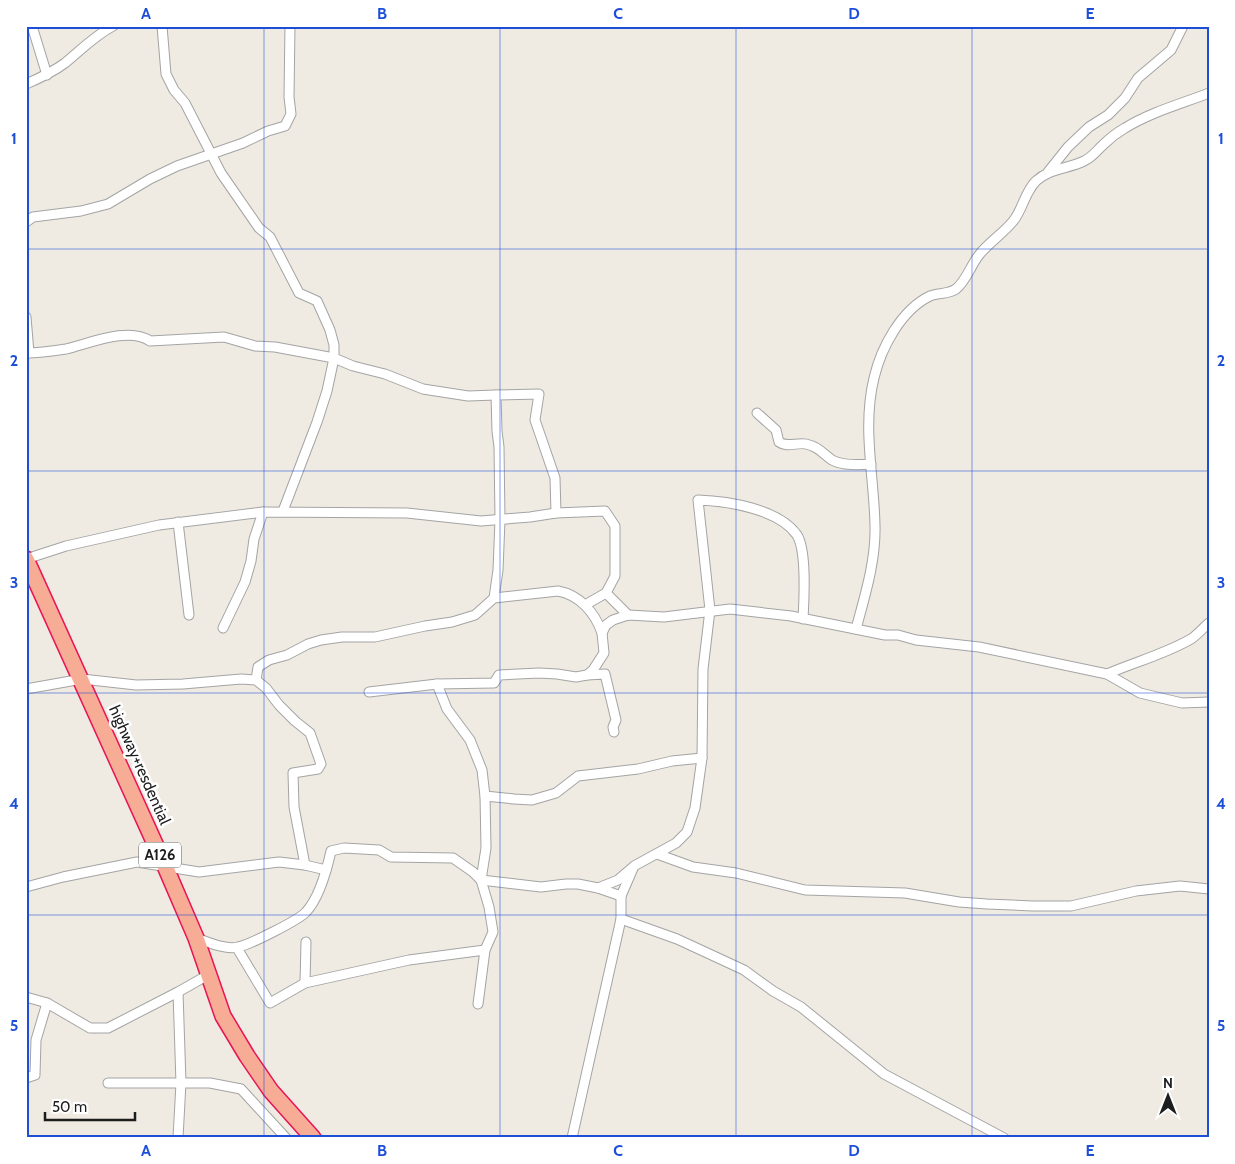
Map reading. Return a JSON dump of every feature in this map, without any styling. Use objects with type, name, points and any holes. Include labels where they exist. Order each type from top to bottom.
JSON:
[{"type":"highway","name":"highway+resdential","points":[[26,559],[82,679],[165,866],[196,938],[223,1016],[247,1056],[271,1090],[313,1138]]},
{"type":"street","points":[[32,26],[47,75]]},
{"type":"street","points":[[26,84],[47,75],[65,63],[102,32],[113,26]]},
{"type":"street","points":[[162,26],[166,74],[174,90],[185,103],[211,154],[259,228],[270,237],[299,293],[317,301],[330,330],[334,345],[334,358],[327,391],[283,511]]},
{"type":"street","points":[[856,629],[870,580],[874,555],[875,528],[868,430],[874,379],[884,350],[912,308],[931,296],[955,290],[980,254],[1015,219],[1024,198],[1035,182],[1048,172],[1068,147],[1089,127],[1108,115],[1125,98],[1138,78],[1171,50],[1183,26]]},
{"type":"street","points":[[26,222],[33,217],[82,211],[108,204],[150,179],[177,166],[285,126],[291,114],[289,97],[292,28]]},
{"type":"street","points":[[1048,172],[1084,162],[1095,155],[1102,145],[1125,128],[1144,118],[1209,93]]},
{"type":"street","points":[[26,317],[28,353],[66,349],[112,336],[142,335],[150,341],[224,337],[256,346],[275,347],[334,358],[353,366],[385,374],[423,388],[468,396],[539,394],[536,420],[555,478],[556,513]]},
{"type":"street","points":[[494,598],[498,570],[500,520],[496,395]]},
{"type":"street","points":[[757,412],[776,430],[779,442],[783,444],[804,443],[820,449],[834,461],[854,465],[871,464]]},
{"type":"street","points":[[598,888],[618,880],[634,866],[676,843],[687,832],[695,808],[702,758],[703,670],[710,610],[698,500],[718,500],[764,512],[785,524],[798,536],[803,561],[805,591],[803,619]]},
{"type":"street","points":[[26,559],[74,544],[158,524],[263,512],[407,513],[481,521],[556,513],[605,511],[615,526],[614,576],[606,593],[585,605]]},
{"type":"street","points":[[223,628],[245,582],[251,562],[254,539],[263,512]]},
{"type":"street","points":[[178,522],[189,615]]},
{"type":"street","points":[[256,680],[258,668],[269,660],[287,655],[308,644],[342,637],[375,637],[452,622],[475,616],[494,598],[558,591],[568,593],[585,605],[598,621],[602,633],[604,653],[593,670],[587,675]]},
{"type":"street","points":[[606,593],[628,615]]},
{"type":"street","points":[[602,633],[606,625],[613,620],[628,615],[664,617],[730,609],[803,619],[884,635],[898,635],[916,640],[979,647],[1107,674],[1140,693],[1182,703],[1209,702]]},
{"type":"street","points":[[1107,674],[1182,644],[1209,623]]},
{"type":"street","points":[[369,692],[436,684],[494,683],[500,675],[539,673],[576,677],[605,674],[616,720],[613,727],[614,732]]},
{"type":"street","points":[[26,689],[82,679],[136,684],[183,684],[242,679],[256,680],[266,688],[295,721],[310,733],[321,764],[318,768],[293,773],[294,807],[305,865]]},
{"type":"street","points":[[436,684],[447,709],[470,740],[482,770],[485,796],[486,848],[481,880],[489,907],[493,932],[485,950],[478,1004]]},
{"type":"street","points":[[485,796],[514,800],[532,800],[556,793],[578,776],[702,758]]},
{"type":"street","points":[[196,938],[222,946],[237,948],[306,913],[314,900],[326,870],[331,851],[344,848],[378,850],[391,857],[453,858],[481,880],[541,887],[566,884],[598,888],[620,896]]},
{"type":"street","points":[[657,854],[693,867],[736,872],[804,890],[905,893],[959,902],[987,904],[1072,906],[1145,890],[1180,886],[1209,889]]},
{"type":"street","points":[[26,887],[63,876],[137,862],[199,872],[279,862],[326,870]]},
{"type":"street","points":[[572,1138],[621,919],[620,896],[634,866]]},
{"type":"street","points":[[621,919],[677,940],[744,970],[773,991],[801,1007],[884,1074],[1004,1138]]},
{"type":"street","points":[[305,983],[306,942]]},
{"type":"street","points":[[237,948],[270,1003],[305,983],[409,960],[485,950]]},
{"type":"street","points":[[26,997],[47,1003],[90,1028],[108,1028],[208,975]]},
{"type":"street","points":[[178,992],[181,1083],[178,1138]]},
{"type":"street","points":[[26,1078],[35,1075],[36,1040],[47,1003]]},
{"type":"street","points":[[108,1083],[210,1083],[241,1089],[286,1138]]}]
